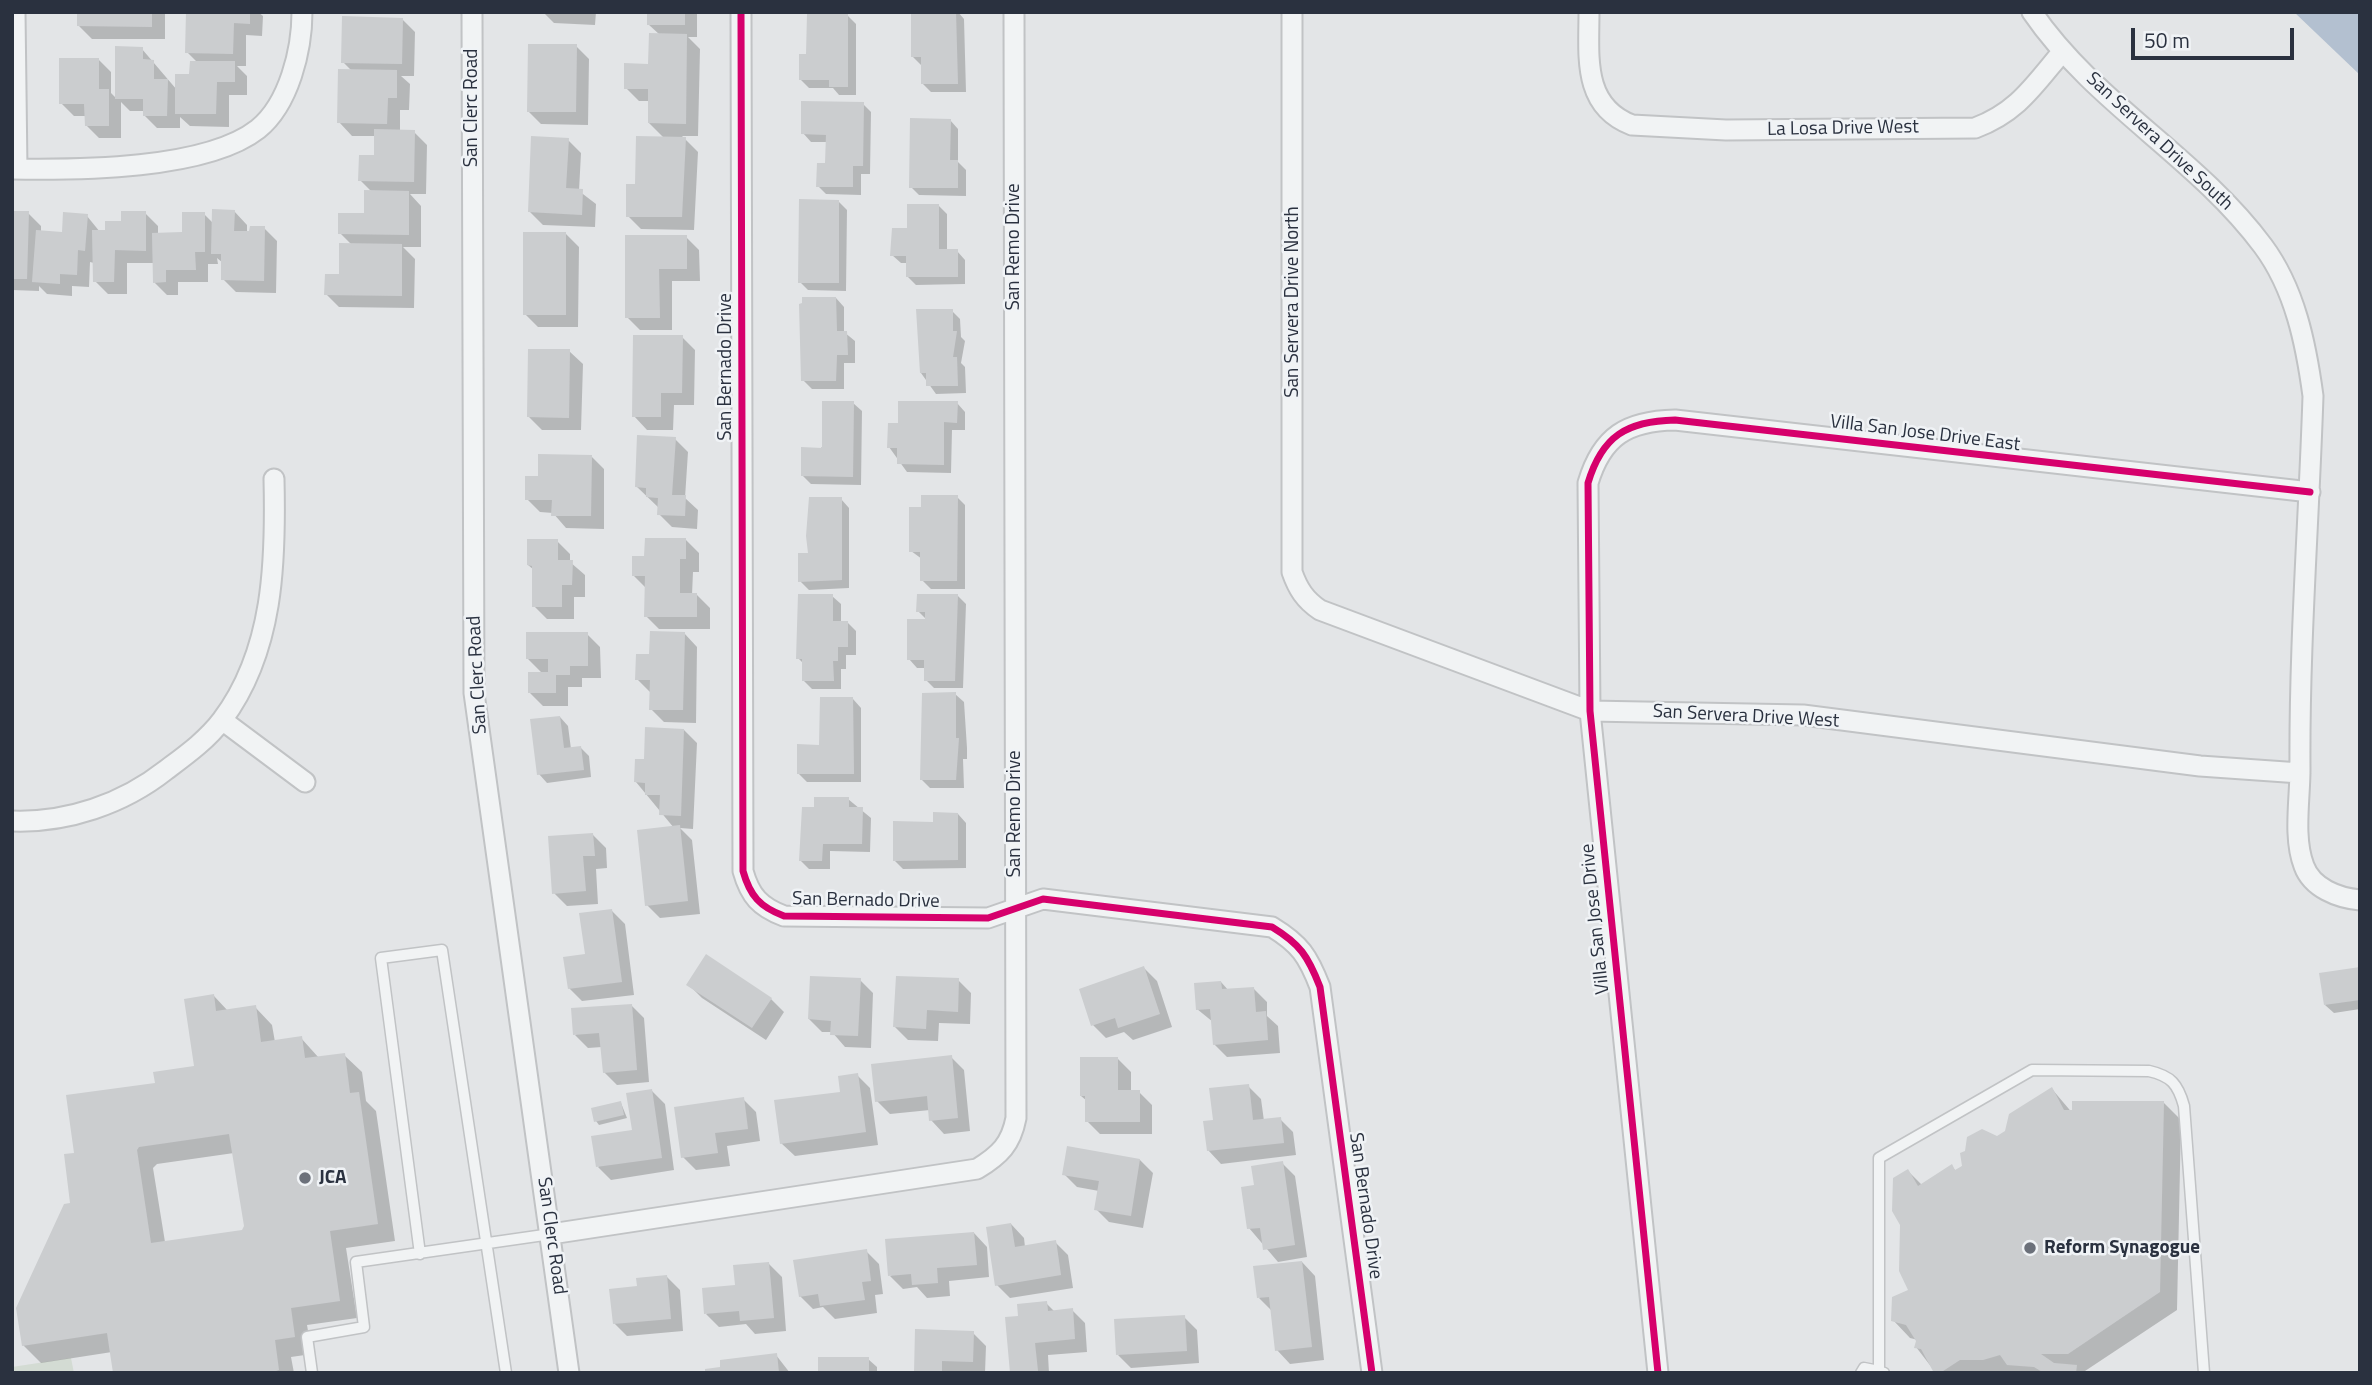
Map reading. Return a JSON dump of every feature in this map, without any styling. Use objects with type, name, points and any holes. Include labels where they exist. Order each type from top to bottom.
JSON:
[{"type":"street","points":[[15,12],[15,169],[81,170],[197,156],[224,147],[258,129],[285,89],[297,60],[302,39],[302,12]]},
{"type":"street","name":"San Clerc Road","points":[[472,12],[474,692],[516,1010],[551,1234],[569,1373]]},
{"type":"street","name":"San Bernado Drive","points":[[741,12],[743,871],[749,892],[764,908],[784,916],[988,918],[1043,899],[1272,927],[1293,940],[1310,960],[1320,987],[1372,1373]]},
{"type":"street","name":"San Remo Drive","points":[[551,1234],[977,1168],[997,1157],[1012,1139],[1016,1118],[1014,12]]},
{"type":"street","name":"San Servera Drive North","points":[[1292,12],[1292,572],[1299,591]]},
{"type":"street","name":"La Losa Drive West","points":[[1589,12],[1589,71],[1593,90],[1600,102],[1620,121],[1632,125],[1740,130],[1962,129],[2000,118],[2019,104],[2063,51]]},
{"type":"street","name":"San Servera Drive South","points":[[2032,12],[2063,51],[2098,87],[2197,174],[2265,248],[2291,298],[2307,352],[2314,396],[2299,843],[2304,866],[2310,877],[2331,894],[2360,900]]},
{"type":"street","name":"Villa San Jose Drive East","points":[[1594,461],[1617,434],[1643,422],[1675,420],[2310,492]]},
{"type":"street","name":"Villa San Jose Drive","points":[[1594,461],[1588,483],[1590,711],[1658,1373]]},
{"type":"street","points":[[12,821],[84,813],[126,796],[150,783],[191,751],[222,720],[250,667],[270,597],[275,541],[274,479]]},
{"type":"street","name":"San Servera Drive West","points":[[1299,591],[1320,610],[1590,711],[1803,715],[2200,766],[2300,774]]},
{"type":"street","points":[[222,720],[305,782]]},
{"type":"lane","points":[[421,1254],[381,958],[442,950],[506,1373]]},
{"type":"lane","points":[[1861,1373],[1864,1368],[1882,1372],[1879,1158],[2032,1070],[2149,1071],[2165,1075],[2178,1085],[2184,1106],[2204,1373]]},
{"type":"lane","points":[[312,1373],[307,1337],[364,1327],[356,1262],[551,1234]]},
{"type":"shaded area","points":[[71,1358],[74,1373],[12,1373],[12,1367]]},
{"type":"water","points":[[2294,12],[2360,12],[2360,75]]},
{"type":"building","points":[[77,12],[152,12],[152,27],[77,26]]},
{"type":"building","points":[[186,12],[250,12],[250,24],[234,23],[233,54],[185,53]]},
{"type":"building","points":[[647,12],[685,12],[685,25],[647,25]]},
{"type":"building","points":[[911,12],[956,12],[958,84],[921,84],[921,57],[911,57]]},
{"type":"building","points":[[807,14],[848,14],[848,87],[829,87],[829,80],[799,80],[799,54],[806,54]]},
{"type":"building","points":[[342,16],[403,18],[402,64],[341,63]]},
{"type":"building","points":[[649,33],[687,34],[686,124],[648,123],[648,89],[624,89],[624,63],[648,64]]},
{"type":"building","points":[[528,44],[577,44],[576,112],[527,112]]},
{"type":"building","points":[[115,46],[143,47],[143,59],[154,60],[154,79],[168,79],[167,116],[143,116],[143,99],[115,99]]},
{"type":"building","points":[[59,58],[99,58],[99,89],[109,89],[109,126],[85,126],[84,104],[59,104]]},
{"type":"building","points":[[190,61],[235,61],[235,82],[217,82],[216,114],[175,114],[175,74],[189,74]]},
{"type":"building","points":[[338,69],[397,70],[397,98],[388,98],[387,124],[337,123]]},
{"type":"building","points":[[801,101],[864,102],[863,166],[853,166],[853,187],[816,187],[817,163],[825,163],[826,135],[801,134]]},
{"type":"building","points":[[910,118],[951,119],[950,160],[958,160],[958,188],[909,188]]},
{"type":"building","points":[[374,129],[415,130],[414,182],[358,181],[359,155],[374,155]]},
{"type":"building","points":[[531,136],[569,138],[566,188],[583,189],[582,215],[528,212]]},
{"type":"building","points":[[636,136],[686,137],[682,217],[626,217],[626,184],[635,184]]},
{"type":"building","points":[[364,190],[409,191],[409,235],[338,234],[338,213],[364,213]]},
{"type":"building","points":[[799,199],[839,200],[839,283],[798,283]]},
{"type":"building","points":[[907,204],[939,204],[939,249],[958,249],[958,277],[906,277],[906,256],[890,256],[892,228],[907,228]]},
{"type":"building","points":[[212,209],[235,210],[234,231],[249,231],[250,226],[265,226],[264,281],[221,280],[221,254],[211,254]]},
{"type":"building","points":[[12,211],[29,211],[27,279],[12,279]]},
{"type":"building","points":[[121,211],[146,211],[146,251],[115,250],[114,282],[93,282],[92,230],[105,230],[105,221],[121,221]]},
{"type":"building","points":[[63,212],[88,214],[85,251],[78,250],[77,275],[60,274],[60,284],[32,282],[36,230],[62,232]]},
{"type":"building","points":[[182,212],[205,212],[205,252],[195,252],[196,270],[166,270],[166,282],[153,283],[152,233],[182,232]]},
{"type":"building","points":[[523,232],[566,232],[566,315],[523,315]]},
{"type":"building","points":[[625,235],[687,235],[687,269],[659,269],[660,318],[625,318]]},
{"type":"building","points":[[339,243],[402,244],[402,296],[324,295],[325,274],[339,274]]},
{"type":"building","points":[[802,297],[836,297],[837,331],[847,331],[848,355],[837,355],[836,381],[801,381],[799,304],[802,303]]},
{"type":"building","points":[[916,309],[953,309],[953,331],[957,331],[953,357],[957,357],[958,386],[926,386],[926,373],[920,373]]},
{"type":"building","points":[[633,335],[683,335],[682,393],[661,393],[661,417],[632,417]]},
{"type":"building","points":[[528,349],[570,349],[569,418],[527,417]]},
{"type":"building","points":[[822,401],[854,401],[853,477],[801,476],[801,447],[822,448]]},
{"type":"building","points":[[898,401],[958,401],[957,423],[944,422],[944,465],[897,464],[897,448],[887,448],[888,423],[898,423]]},
{"type":"building","points":[[637,435],[676,437],[672,495],[686,495],[685,516],[657,515],[658,498],[646,497],[646,488],[635,487]]},
{"type":"building","points":[[538,454],[592,455],[591,516],[551,516],[552,500],[525,500],[525,476],[538,476]]},
{"type":"building","points":[[921,495],[958,495],[957,581],[920,581],[920,552],[909,552],[909,507],[921,507]]},
{"type":"building","points":[[809,497],[842,497],[842,580],[798,582],[798,553],[808,553],[806,536]]},
{"type":"building","points":[[645,538],[686,538],[686,559],[680,559],[680,593],[697,593],[697,617],[644,617],[645,576],[632,576],[632,556],[644,556]]},
{"type":"building","points":[[527,539],[558,539],[558,560],[573,560],[572,585],[562,585],[562,607],[532,607],[532,566],[527,565]]},
{"type":"building","points":[[798,594],[833,594],[833,621],[848,621],[848,647],[838,647],[838,661],[833,661],[834,681],[802,681],[802,659],[796,659]]},
{"type":"building","points":[[917,594],[958,594],[955,681],[924,681],[924,660],[907,660],[907,619],[925,619],[925,612],[916,612]]},
{"type":"building","points":[[650,631],[685,632],[683,710],[649,710],[650,680],[635,680],[636,654],[649,654]]},
{"type":"building","points":[[526,632],[588,632],[588,666],[570,666],[570,675],[556,675],[556,693],[528,693],[528,672],[548,672],[548,659],[526,659]]},
{"type":"building","points":[[956,692],[956,738],[959,738],[956,780],[920,780],[922,693]]},
{"type":"building","points":[[820,697],[853,697],[854,774],[797,774],[797,744],[819,745]]},
{"type":"building","points":[[560,716],[564,748],[581,746],[584,770],[537,775],[530,719]]},
{"type":"building","points":[[645,727],[684,729],[681,816],[659,815],[660,795],[645,795],[645,783],[634,782],[635,759],[644,759]]},
{"type":"building","points":[[814,797],[849,797],[849,807],[863,807],[862,844],[823,844],[822,861],[799,861],[802,807],[814,807]]},
{"type":"building","points":[[933,812],[958,813],[958,860],[893,861],[893,821],[933,822]]},
{"type":"building","points":[[680,825],[688,901],[645,906],[637,830]]},
{"type":"building","points":[[593,833],[595,856],[583,856],[586,891],[552,894],[548,836]]},
{"type":"building","points":[[612,909],[622,982],[568,989],[563,957],[585,954],[579,913]]},
{"type":"building","points":[[706,954],[772,998],[752,1028],[686,985]]},
{"type":"building","points":[[1144,966],[1160,1014],[1118,1028],[1115,1018],[1091,1026],[1079,989]]},
{"type":"building","points":[[2360,967],[2360,1000],[2324,1005],[2319,973]]},
{"type":"building","points":[[810,976],[861,978],[858,1036],[830,1035],[831,1021],[808,1019]]},
{"type":"building","points":[[896,976],[959,978],[958,1012],[927,1010],[926,1029],[893,1027]]},
{"type":"building","points":[[1221,981],[1222,989],[1254,987],[1256,1012],[1266,1011],[1268,1040],[1213,1045],[1210,1009],[1196,1010],[1194,983]]},
{"type":"building","name":"JCA","points":[[214,994],[216,1011],[256,1005],[261,1042],[302,1036],[305,1058],[345,1053],[350,1093],[359,1092],[378,1224],[330,1231],[340,1301],[291,1308],[295,1337],[275,1340],[279,1370],[270,1373],[113,1373],[107,1333],[22,1346],[16,1308],[64,1204],[70,1203],[64,1154],[74,1153],[66,1095],[155,1083],[153,1072],[194,1066],[184,999]],"holes":[[[229,1134],[244,1226],[242,1230],[151,1243],[137,1150],[139,1147]]]},
{"type":"building","points":[[632,1004],[637,1070],[603,1073],[599,1033],[573,1035],[571,1008]]},
{"type":"building","points":[[952,1055],[958,1118],[929,1121],[927,1096],[875,1102],[871,1064]]},
{"type":"building","points":[[1080,1057],[1118,1057],[1118,1090],[1140,1090],[1140,1122],[1085,1122],[1085,1096],[1080,1096]]},
{"type":"building","points":[[858,1073],[866,1132],[780,1144],[774,1100],[840,1092],[838,1076]]},
{"type":"building","points":[[1249,1084],[1253,1120],[1281,1117],[1284,1143],[1207,1151],[1203,1121],[1213,1120],[1209,1088]]},
{"type":"building","name":"Reform Synagogue","points":[[2052,1087],[2064,1110],[2072,1110],[2072,1101],[2164,1101],[2160,1292],[2068,1354],[2041,1354],[2054,1363],[2077,1365],[2076,1373],[2044,1373],[2034,1367],[2007,1365],[2000,1355],[1983,1360],[1960,1360],[1940,1373],[1934,1373],[1921,1349],[1914,1348],[1916,1341],[1906,1325],[1891,1321],[1892,1297],[1908,1290],[1899,1271],[1900,1225],[1892,1211],[1893,1178],[1908,1169],[1918,1186],[1952,1164],[1955,1170],[1962,1166],[1960,1153],[1965,1151],[1967,1137],[1982,1129],[1997,1136],[2005,1131],[2009,1114]]},
{"type":"building","points":[[652,1089],[662,1158],[596,1167],[591,1136],[632,1130],[626,1093]]},
{"type":"building","points":[[744,1097],[748,1129],[715,1133],[718,1153],[681,1158],[674,1107]]},
{"type":"building","points":[[621,1101],[624,1115],[594,1122],[591,1108]]},
{"type":"building","points":[[1067,1146],[1140,1159],[1131,1216],[1094,1210],[1099,1181],[1062,1175]]},
{"type":"building","points":[[1283,1161],[1295,1245],[1263,1250],[1260,1228],[1247,1229],[1241,1187],[1254,1185],[1251,1166]]},
{"type":"building","points":[[1011,1223],[1015,1247],[1056,1240],[1061,1275],[995,1286],[986,1227]]},
{"type":"building","points":[[974,1232],[977,1265],[937,1268],[938,1283],[912,1285],[911,1274],[888,1276],[885,1239]]},
{"type":"building","points":[[867,1249],[871,1281],[862,1282],[865,1300],[820,1306],[818,1294],[799,1297],[793,1260]]},
{"type":"building","points":[[1302,1261],[1312,1347],[1275,1351],[1269,1297],[1257,1298],[1253,1266]]},
{"type":"building","points":[[769,1262],[774,1318],[740,1321],[739,1311],[704,1314],[702,1288],[735,1285],[733,1265]]},
{"type":"building","points":[[667,1275],[671,1319],[613,1324],[609,1289],[637,1286],[636,1278]]},
{"type":"building","points":[[1047,1301],[1048,1311],[1073,1308],[1075,1339],[1035,1343],[1038,1371],[1010,1373],[1005,1317],[1018,1316],[1017,1304]]},
{"type":"building","points":[[1185,1315],[1187,1351],[1116,1355],[1114,1319]]},
{"type":"building","points":[[915,1329],[974,1331],[973,1362],[942,1361],[942,1373],[914,1373]]},
{"type":"building","points":[[777,1353],[779,1373],[705,1373],[705,1369],[720,1367],[720,1360]]},
{"type":"building","points":[[818,1357],[869,1357],[869,1373],[818,1373]]},
{"type":"cycle path","points":[[741,12],[743,871],[749,887],[757,900],[768,909],[784,916],[988,918],[1043,899],[1272,927],[1290,939],[1307,959],[1320,987],[1372,1373]]},
{"type":"cycle path","points":[[1658,1373],[1590,711],[1588,483],[1601,453],[1619,434],[1630,428],[1675,420],[2310,492]]},
{"type":"place","name":"JCA","points":[[305,1178]]},
{"type":"place","name":"Reform Synagogue","points":[[2030,1248]]}]
